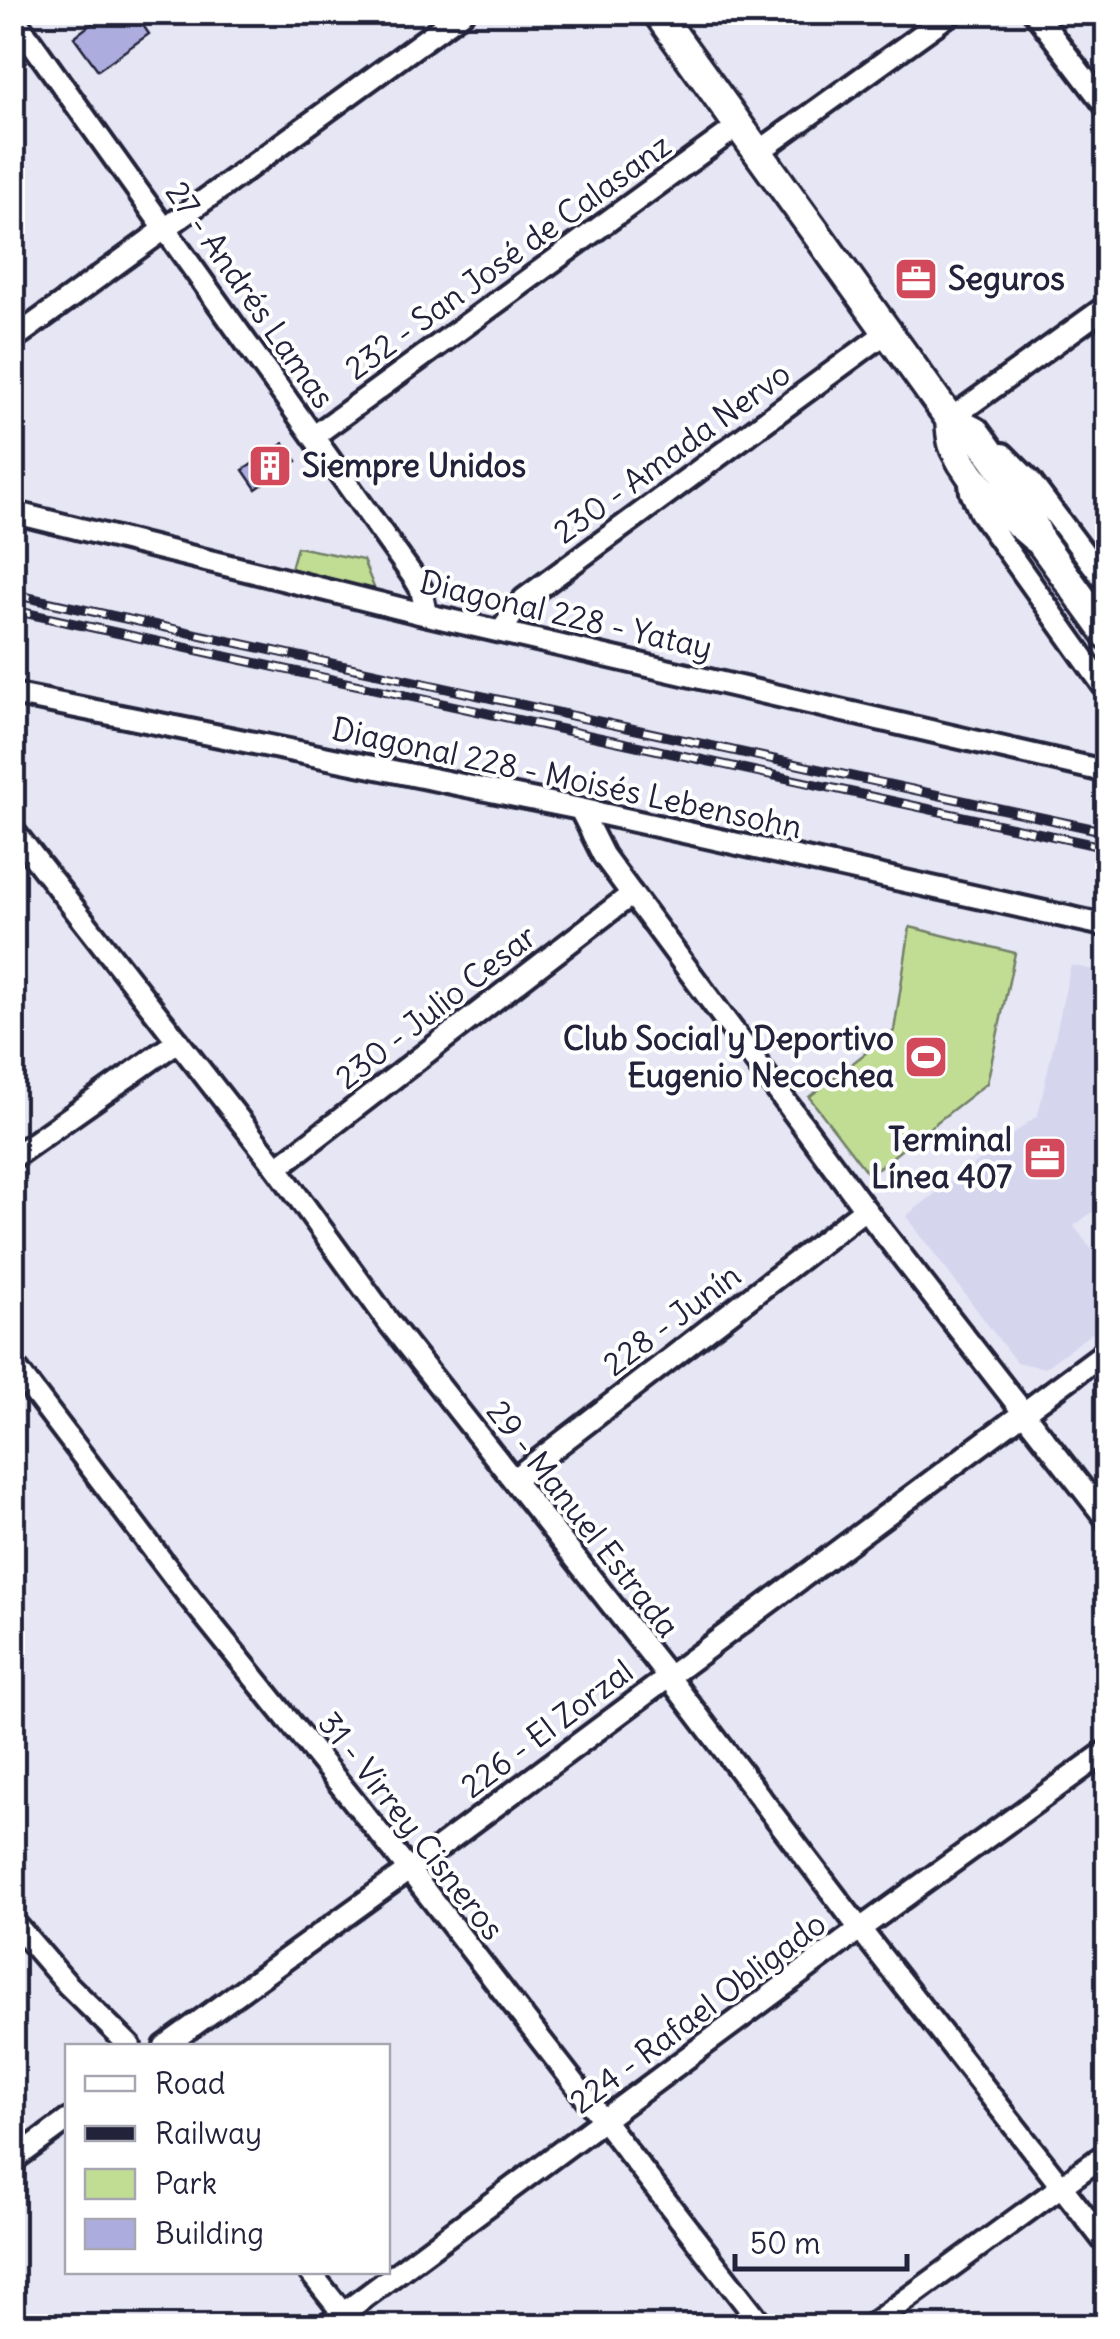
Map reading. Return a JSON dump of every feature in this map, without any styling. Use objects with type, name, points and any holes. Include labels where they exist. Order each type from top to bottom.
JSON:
[{"type":"main road","points":[[657,12],[950,420],[954,449],[968,469],[1002,510],[1040,541]]},
{"type":"main road","points":[[950,420],[975,432],[984,444],[1020,494],[1040,541],[1108,635]]},
{"type":"street","points":[[12,340],[463,12]]},
{"type":"street","points":[[757,153],[953,12]]},
{"type":"street","points":[[1034,12],[1108,109]]},
{"type":"street","name":"27 - Andrés Lamas","points":[[14,14],[415,578],[422,590],[426,614]]},
{"type":"street","name":"232 - San José de Calasanz","points":[[314,436],[738,126]]},
{"type":"street","points":[[950,420],[1108,306]]},
{"type":"street","name":"230 - Amada Nervo","points":[[500,630],[524,599],[887,332]]},
{"type":"street","points":[[984,444],[1006,457],[1030,481],[1108,585]]},
{"type":"street","points":[[968,469],[980,512],[1108,692]]},
{"type":"street","name":"Diagonal 228 - Yatay","points":[[12,512],[426,614],[1108,772]]},
{"type":"street","name":"Diagonal 228 - Moisés Lebensohn","points":[[12,694],[580,809],[1108,926]]},
{"type":"street","points":[[580,809],[603,854],[866,1210],[1108,1520]]},
{"type":"street","name":"29 - Manuel Estrada","points":[[12,829],[276,1168],[390,1325],[668,1676],[1108,2246]]},
{"type":"street","name":"230 - Julio Cesar","points":[[276,1168],[632,894]]},
{"type":"street","points":[[12,1158],[178,1042]]},
{"type":"street","name":"228 - Junín","points":[[514,1479],[866,1210]]},
{"type":"street","name":"226 - El Zorzal","points":[[168,2044],[409,1870],[1108,1350]]},
{"type":"street","name":"31 - Virrey Cisneros","points":[[12,1363],[190,1598],[409,1870],[762,2326]]},
{"type":"street","name":"224 - Rafael Obligado","points":[[341,2322],[860,1929],[1108,1750]]},
{"type":"street","points":[[12,1920],[67,1984],[128,2044]]},
{"type":"street","points":[[12,2161],[65,2122]]},
{"type":"street","points":[[870,2326],[1108,2152]]},
{"type":"street","points":[[311,2274],[341,2322]]},
{"type":"shaded area","name":"Terminal Línea 407","points":[[1071,965],[1107,973],[1107,1200],[1074,1226],[1107,1270],[1107,1322],[1044,1368],[1016,1362],[906,1216],[1038,1115]]},
{"type":"green space","points":[[297,547],[363,560],[375,590],[290,572]]},
{"type":"green space","name":"Club Social y Deportivo Eugenio Necochea","points":[[910,927],[1015,953],[987,1083],[869,1175],[809,1097],[894,1031]]},
{"type":"building","points":[[107,12],[134,12],[149,34],[98,70],[74,37]]},
{"type":"building","name":"Siempre Unidos","points":[[284,443],[297,461],[256,489],[243,470]]},
{"type":"railway","points":[[12,594],[1108,832]]},
{"type":"railway","points":[[12,610],[1108,848]]},
{"type":"place","name":"Seguros","points":[[916,279]]},
{"type":"place","name":"Siempre Unidos","points":[[270,466]]},
{"type":"place","name":"Club Social y Deportivo Eugenio Necochea","points":[[926,1057]]},
{"type":"place","name":"Terminal Línea 407","points":[[1045,1158]]}]
